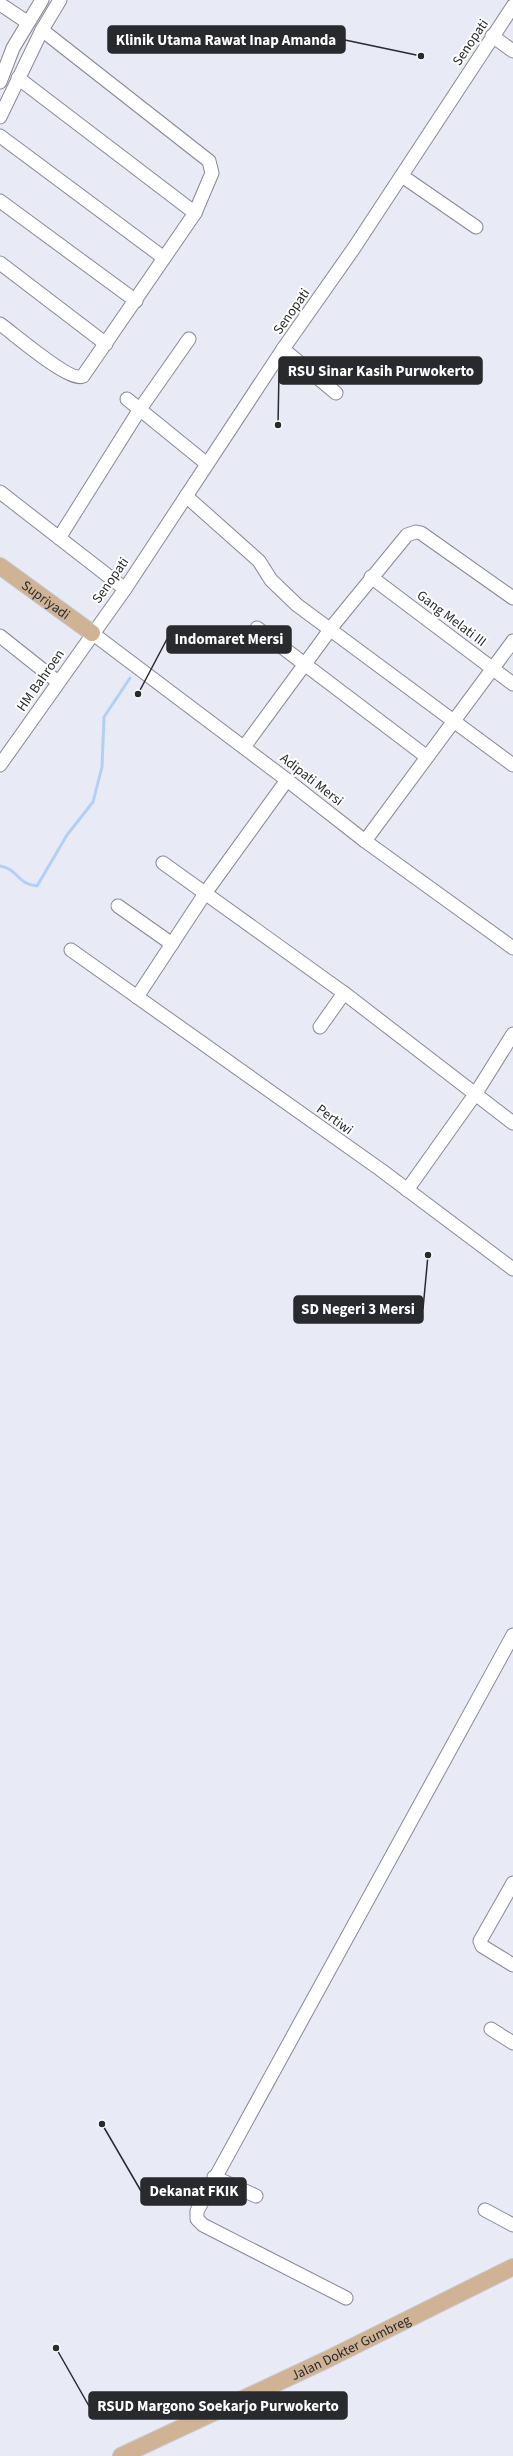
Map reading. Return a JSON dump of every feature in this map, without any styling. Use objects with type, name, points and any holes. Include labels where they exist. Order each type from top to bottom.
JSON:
[{"type":"main road","name":"Supriyadi","points":[[0,566],[92,633]]},
{"type":"main road","name":"Jalan Dokter Gumbreg","points":[[121,2456],[326,2360],[513,2267]]},
{"type":"street","points":[[0,80],[13,48],[27,22],[42,0]]},
{"type":"street","points":[[1,113],[42,30],[60,0]]},
{"type":"street","points":[[0,4],[27,22]]},
{"type":"street","name":"Senopati","points":[[92,633],[125,588],[283,349],[402,176],[513,6]]},
{"type":"street","points":[[0,324],[60,369],[74,377],[83,376],[136,301],[195,213],[212,173],[209,160],[42,30]]},
{"type":"street","points":[[492,36],[513,51]]},
{"type":"street","points":[[13,48],[29,57]]},
{"type":"street","points":[[18,78],[195,213]]},
{"type":"street","points":[[0,136],[164,258]]},
{"type":"street","points":[[402,176],[476,227]]},
{"type":"street","points":[[0,201],[136,301]]},
{"type":"street","points":[[0,263],[106,344]]},
{"type":"street","points":[[59,538],[140,409],[189,339]]},
{"type":"street","points":[[283,349],[336,393]]},
{"type":"street","points":[[127,398],[207,464]]},
{"type":"street","points":[[0,492],[125,588]]},
{"type":"street","points":[[186,496],[259,560],[277,587],[330,630],[513,765]]},
{"type":"street","points":[[244,747],[330,630],[371,577],[407,535],[416,532],[422,534],[513,598]]},
{"type":"street","name":"Gang Melati III","points":[[371,577],[513,684]]},
{"type":"street","points":[[257,628],[426,757]]},
{"type":"street","name":"HM Bahroen","points":[[0,765],[92,633]]},
{"type":"street","name":"Adipati Mersi","points":[[92,633],[287,780],[364,842],[513,948]]},
{"type":"street","points":[[0,636],[58,682]]},
{"type":"street","points":[[364,842],[513,640]]},
{"type":"street","points":[[137,997],[206,892],[287,780]]},
{"type":"street","points":[[163,863],[206,892],[344,993],[476,1093],[513,1123]]},
{"type":"street","points":[[118,906],[172,944]]},
{"type":"street","name":"Pertiwi","points":[[71,950],[407,1190],[513,1270]]},
{"type":"street","points":[[320,1027],[344,993]]},
{"type":"street","points":[[407,1190],[476,1093],[513,1034]]},
{"type":"street","points":[[346,2298],[199,2221],[197,2211],[214,2177],[513,1635]]},
{"type":"street","points":[[513,1883],[480,1942],[482,1946],[513,1965]]},
{"type":"street","points":[[491,2029],[513,2043]]},
{"type":"street","points":[[214,2177],[256,2196]]},
{"type":"street","points":[[485,2210],[513,2226]]},
{"type":"waterway","points":[[0,866],[11,870],[21,880],[30,885],[37,886],[67,835],[93,802],[102,767],[104,717],[130,678]]},
{"type":"place","name":"Klinik Utama Rawat Inap Amanda","points":[[421,56]]},
{"type":"place","name":"RSU Sinar Kasih Purwokerto","points":[[278,425]]},
{"type":"place","name":"Indomaret Mersi","points":[[138,694]]},
{"type":"place","name":"SD Negeri 3 Mersi","points":[[428,1255]]},
{"type":"place","name":"Dekanat FKIK","points":[[102,2124]]},
{"type":"place","name":"RSUD Margono Soekarjo Purwokerto","points":[[56,2348]]}]
